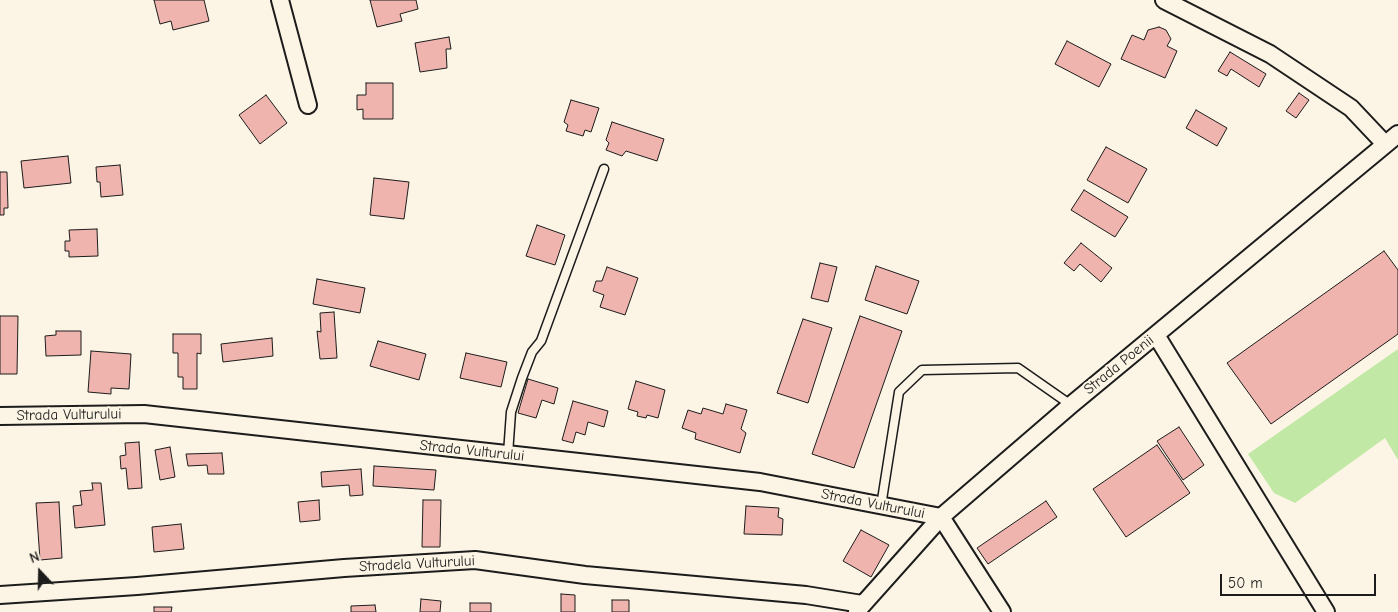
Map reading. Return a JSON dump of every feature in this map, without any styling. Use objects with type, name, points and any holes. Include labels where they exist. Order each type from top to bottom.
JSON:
[{"type":"street","points":[[280,0],[308,105]]},
{"type":"street","points":[[1164,0],[1270,54],[1351,108],[1385,144]]},
{"type":"street","name":"Strada Poenii","points":[[859,608],[941,517],[1071,405],[1398,134]]},
{"type":"street","points":[[1156,335],[1326,612]]},
{"type":"street","name":"Strada Vulturului","points":[[0,416],[144,414],[760,482],[941,517]]},
{"type":"street","points":[[941,517],[1002,612]]},
{"type":"street","name":"Stradela Vulturului","points":[[0,594],[147,585],[344,568],[475,560],[585,575],[806,595],[859,608]]},
{"type":"lane","points":[[508,454],[511,412],[522,378],[532,352],[541,341],[604,169]]},
{"type":"lane","points":[[881,506],[899,392],[922,370],[1018,368],[1071,405]]},
{"type":"green space","points":[[1398,349],[1398,460],[1385,438],[1295,503],[1274,493],[1248,454]]},
{"type":"building","points":[[154,0],[204,0],[209,21],[173,30],[171,21],[160,24]]},
{"type":"building","points":[[370,0],[416,0],[418,9],[400,14],[402,21],[377,27]]},
{"type":"building","points":[[1159,27],[1166,30],[1171,39],[1167,46],[1177,51],[1165,78],[1121,59],[1132,35],[1144,40],[1148,30]]},
{"type":"building","points":[[449,37],[451,49],[446,49],[447,68],[420,72],[415,43]]},
{"type":"building","points":[[1067,41],[1111,64],[1099,87],[1055,64]]},
{"type":"building","points":[[1230,52],[1266,74],[1259,87],[1231,69],[1227,76],[1218,71]]},
{"type":"building","points":[[366,83],[393,83],[393,119],[363,119],[363,109],[357,110],[357,95],[366,95]]},
{"type":"building","points":[[1299,93],[1309,100],[1296,118],[1286,111]]},
{"type":"building","points":[[266,95],[287,123],[260,144],[239,115]]},
{"type":"building","points":[[571,100],[599,108],[591,132],[585,130],[583,136],[566,131],[568,125],[564,122]]},
{"type":"building","points":[[1196,110],[1227,128],[1217,146],[1186,128]]},
{"type":"building","points":[[612,122],[664,139],[657,161],[626,151],[622,156],[606,150],[609,143],[606,140]]},
{"type":"building","points":[[1106,147],[1147,169],[1128,203],[1087,180]]},
{"type":"building","points":[[68,156],[71,183],[24,188],[21,161]]},
{"type":"building","points":[[120,165],[123,195],[101,197],[96,167]]},
{"type":"building","points":[[0,172],[7,172],[8,208],[4,208],[4,215],[0,215]]},
{"type":"building","points":[[374,178],[409,182],[404,219],[370,215]]},
{"type":"building","points":[[1084,190],[1128,217],[1115,237],[1071,210]]},
{"type":"building","points":[[537,225],[565,235],[555,265],[526,256]]},
{"type":"building","points":[[97,229],[98,256],[69,257],[69,251],[65,251],[65,241],[70,241],[69,230]]},
{"type":"building","points":[[1081,243],[1112,268],[1101,282],[1080,264],[1074,271],[1064,263]]},
{"type":"building","points":[[1384,251],[1398,270],[1398,334],[1271,424],[1227,363]]},
{"type":"building","points":[[820,263],[837,267],[828,302],[811,298]]},
{"type":"building","points":[[876,266],[919,281],[907,314],[865,300]]},
{"type":"building","points":[[607,267],[638,278],[625,315],[600,307],[604,295],[593,291],[596,281],[602,281]]},
{"type":"building","points":[[317,279],[365,288],[360,313],[313,304]]},
{"type":"building","points":[[334,312],[337,358],[320,359],[317,331],[321,332],[320,313]]},
{"type":"building","points":[[0,316],[18,316],[17,374],[0,374]]},
{"type":"building","points":[[860,316],[902,331],[854,468],[812,454]]},
{"type":"building","points":[[803,319],[832,328],[808,403],[777,393]]},
{"type":"building","points":[[56,331],[81,331],[81,355],[46,356],[45,336],[56,335]]},
{"type":"building","points":[[173,334],[201,334],[201,354],[197,353],[197,389],[183,389],[183,377],[178,377],[178,353],[173,353]]},
{"type":"building","points":[[272,338],[273,356],[223,362],[221,344]]},
{"type":"building","points":[[378,341],[426,354],[419,380],[370,366]]},
{"type":"building","points":[[91,351],[131,354],[129,389],[111,388],[111,394],[88,392]]},
{"type":"building","points":[[466,353],[507,362],[501,387],[460,378]]},
{"type":"building","points":[[528,379],[558,388],[554,404],[542,400],[536,418],[518,413]]},
{"type":"building","points":[[636,381],[665,390],[658,418],[647,415],[646,418],[637,416],[638,412],[628,409]]},
{"type":"building","points":[[573,401],[608,411],[604,427],[588,422],[585,435],[576,432],[573,443],[562,440]]},
{"type":"building","points":[[726,404],[747,410],[741,429],[746,433],[740,453],[695,439],[696,433],[682,428],[688,410],[701,414],[703,408],[723,414]]},
{"type":"building","points":[[1179,427],[1204,465],[1183,480],[1157,441]]},
{"type":"building","points":[[139,442],[142,488],[128,489],[126,468],[121,469],[120,456],[126,455],[125,443]]},
{"type":"building","points":[[1157,445],[1190,493],[1126,537],[1093,489]]},
{"type":"building","points":[[170,447],[175,477],[160,480],[155,450]]},
{"type":"building","points":[[222,453],[224,474],[208,474],[207,465],[188,466],[186,454]]},
{"type":"building","points":[[374,466],[436,470],[434,490],[373,486]]},
{"type":"building","points":[[361,469],[363,495],[350,496],[349,485],[322,487],[321,472]]},
{"type":"building","points":[[92,483],[101,483],[105,525],[75,528],[73,506],[82,505],[80,491],[93,490]]},
{"type":"building","points":[[319,500],[320,520],[300,522],[298,502]]},
{"type":"building","points":[[423,500],[441,500],[440,547],[422,547]]},
{"type":"building","points":[[1046,501],[1057,517],[988,564],[977,548]]},
{"type":"building","points":[[59,502],[62,558],[40,560],[36,503]]},
{"type":"building","points":[[746,506],[779,508],[778,517],[783,519],[782,535],[744,534]]},
{"type":"building","points":[[181,524],[184,549],[154,552],[152,527]]},
{"type":"building","points":[[861,530],[889,545],[871,577],[843,561]]},
{"type":"building","points":[[561,594],[575,595],[575,612],[561,612]]},
{"type":"building","points":[[421,599],[441,601],[440,612],[420,612]]},
{"type":"building","points":[[612,600],[629,600],[629,612],[612,612]]},
{"type":"building","points":[[470,603],[491,603],[491,612],[470,612]]},
{"type":"building","points":[[375,605],[376,612],[351,612],[351,606]]},
{"type":"building","points":[[154,607],[172,607],[171,612],[154,612]]}]
